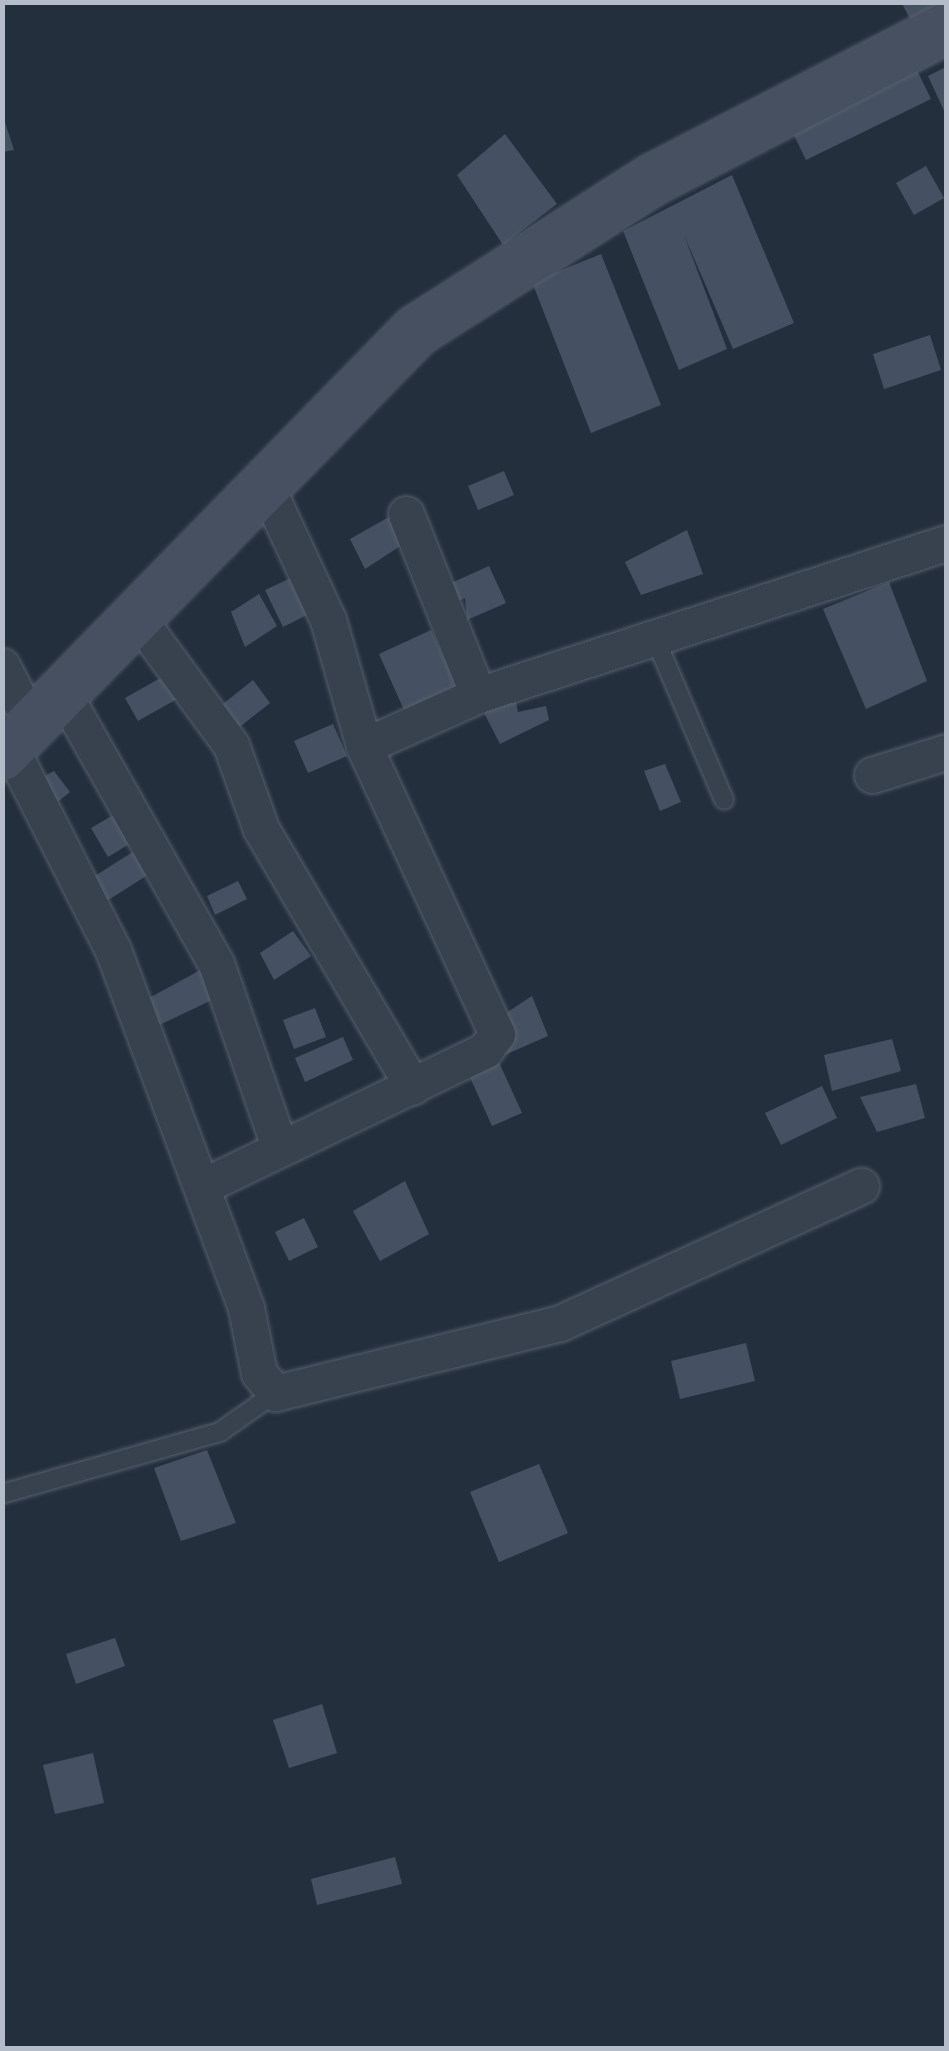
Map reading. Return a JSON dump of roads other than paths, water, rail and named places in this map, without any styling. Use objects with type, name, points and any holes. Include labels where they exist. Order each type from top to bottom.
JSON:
[{"type":"street","points":[[27,730],[136,617],[268,490],[356,388],[448,308],[654,180],[946,28]]},
{"type":"street","points":[[204,1186],[279,1146],[485,1050],[497,1034],[364,746],[328,620],[268,490]]},
{"type":"street","points":[[406,514],[478,695]]},
{"type":"street","points":[[364,746],[478,695],[946,542]]},
{"type":"street","points":[[136,617],[231,744],[261,829],[413,1086]]},
{"type":"street","points":[[2,666],[204,1186],[246,1308],[258,1373],[275,1392],[560,1323],[861,1186]]},
{"type":"street","points":[[27,730],[216,963],[279,1146]]},
{"type":"street","points":[[872,775],[946,752]]},
{"type":"lane","points":[[654,638],[724,800]]},
{"type":"lane","points":[[2,1494],[220,1432],[275,1392]]}]
